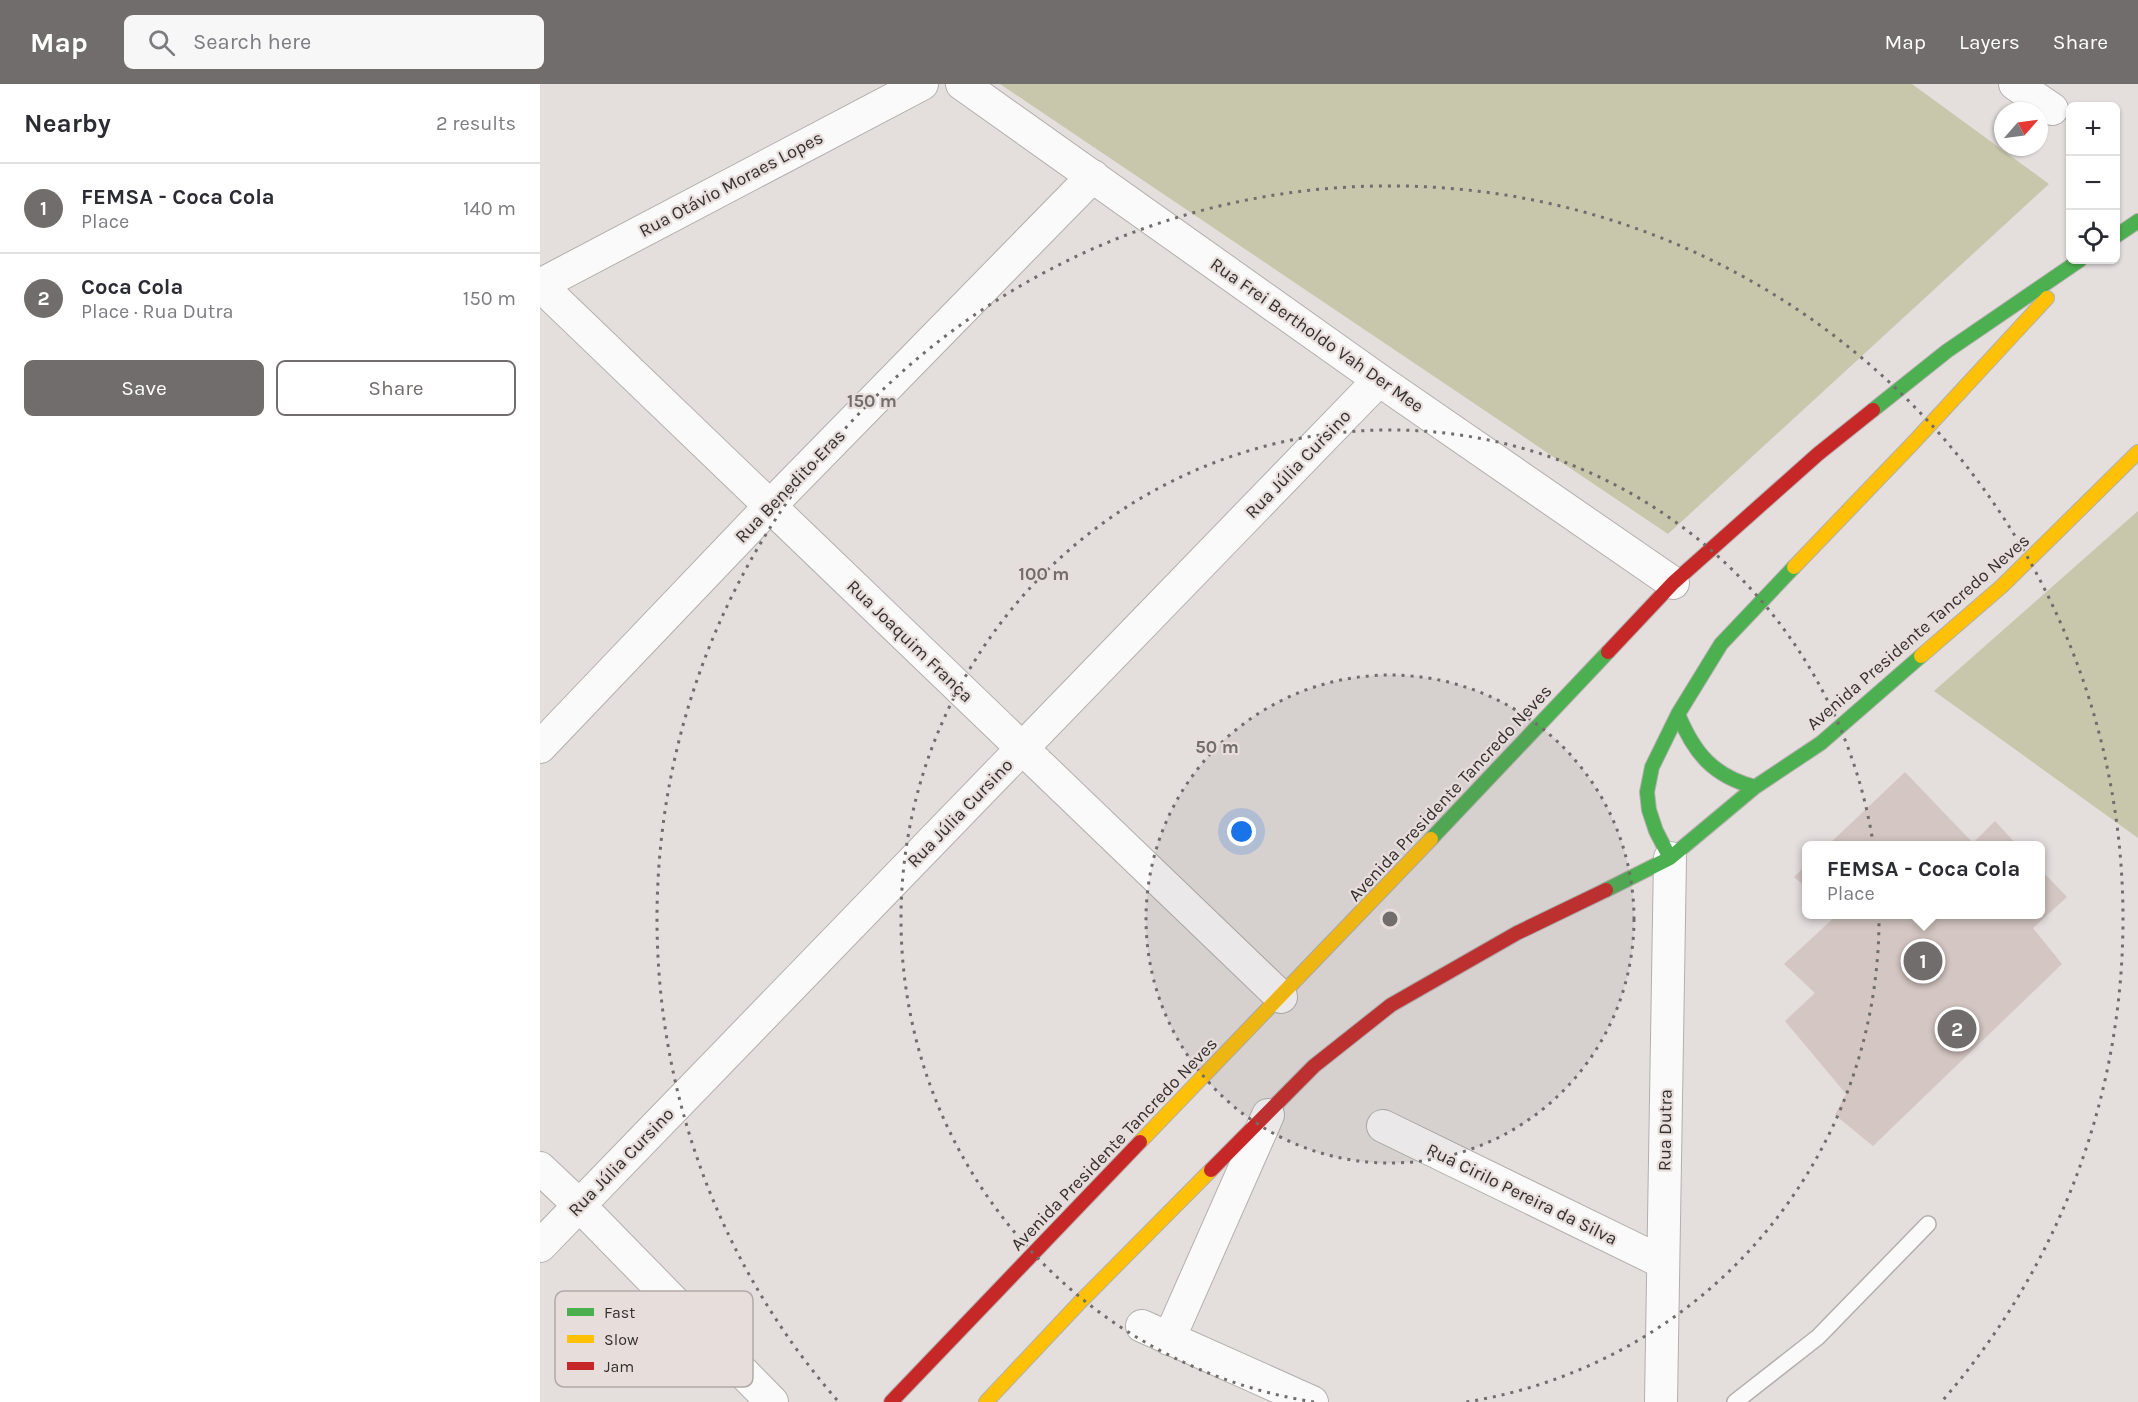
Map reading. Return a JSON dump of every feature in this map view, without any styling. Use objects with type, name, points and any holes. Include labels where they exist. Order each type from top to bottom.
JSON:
[{"type":"main road","points":[[2120,233],[2138,221]]},
{"type":"main road","name":"Avenida Presidente Tancredo Neves","points":[[891,1402],[1281,997],[1673,583],[1818,454],[1938,358],[2075,264]]},
{"type":"main road","points":[[1670,858],[1648,810],[1647,792],[1652,767],[1678,714],[1721,644],[1913,443],[2077,264]]},
{"type":"main road","name":"Avenida Presidente Tancredo Neves","points":[[986,1402],[1081,1301],[1314,1066],[1391,1005],[1517,933],[1670,858],[1755,787],[1821,743],[2002,586],[2138,452]]},
{"type":"main road","points":[[1678,714],[1687,738],[1711,768],[1732,781],[1755,787]]},
{"type":"street","name":"Rua Otávio Moraes Lopes","points":[[540,285],[922,84]]},
{"type":"street","name":"Rua Frei Bertholdo Vah Der Mee","points":[[962,84],[1379,380],[1673,583]]},
{"type":"street","points":[[2015,84],[2052,109]]},
{"type":"street","name":"Rua Benedito Eras","points":[[540,747],[770,506],[1093,176]]},
{"type":"street","name":"Rua Joaquim França","points":[[540,285],[1281,997]]},
{"type":"street","name":"Rua Júlia Cursino","points":[[540,1246],[1379,380]]},
{"type":"street","name":"Rua Dutra","points":[[1661,1402],[1670,858]]},
{"type":"street","points":[[1271,1107],[1155,1333],[1312,1402]]},
{"type":"street","name":"Rua Cirilo Pereira da Silva","points":[[1383,1126],[1662,1262]]},
{"type":"street","points":[[540,1168],[663,1291]]},
{"type":"street","points":[[753,1383],[772,1402]]},
{"type":"lane","points":[[1735,1402],[1818,1337],[1928,1224]]},
{"type":"green space","points":[[1000,84],[1912,84],[1994,144],[1994,156],[2011,156],[2049,184],[1668,534]]},
{"type":"green space","points":[[2138,511],[2138,838],[1934,691]]},
{"type":"building","points":[[1905,772],[1971,841],[1832,841]]},
{"type":"building","points":[[1995,821],[2013,841],[1975,841]]},
{"type":"building","points":[[1802,869],[1802,884],[1794,877]]},
{"type":"building","points":[[2045,874],[2067,897],[2045,917]]},
{"type":"building","points":[[1833,919],[2043,919],[2033,928],[2062,964],[1873,1146],[1835,1115],[1846,1094],[1785,1021],[1815,993],[1784,964]]},
{"type":"traffic: fast","points":[[2120,233],[2138,221]]},
{"type":"traffic: fast","points":[[1873,410],[1947,351],[2074,264]]},
{"type":"traffic: fast","points":[[1670,858],[1656,831],[1649,810],[1647,792],[1652,767],[1678,714],[1721,644],[1794,567]]},
{"type":"traffic: fast","points":[[1431,839],[1608,652]]},
{"type":"traffic: fast","points":[[1606,890],[1670,858],[1755,787],[1821,743],[1921,656]]},
{"type":"traffic: fast","points":[[1678,714],[1691,740],[1707,761],[1728,776],[1755,787]]},
{"type":"traffic: slow","points":[[1794,567],[2047,298]]},
{"type":"traffic: slow","points":[[1921,656],[2002,586],[2138,452]]},
{"type":"traffic: slow","points":[[1140,1142],[1431,839]]},
{"type":"traffic: slow","points":[[986,1402],[1081,1301],[1211,1170]]},
{"type":"traffic: jam","points":[[1608,652],[1673,583],[1818,454],[1873,410]]},
{"type":"traffic: jam","points":[[1211,1170],[1314,1066],[1391,1005],[1517,933],[1606,890]]},
{"type":"traffic: jam","points":[[891,1402],[1140,1142]]},
{"type":"place","name":"FEMSA - Coca Cola","points":[[1923,961]]},
{"type":"place","name":"Coca Cola","points":[[1957,1029]]}]
